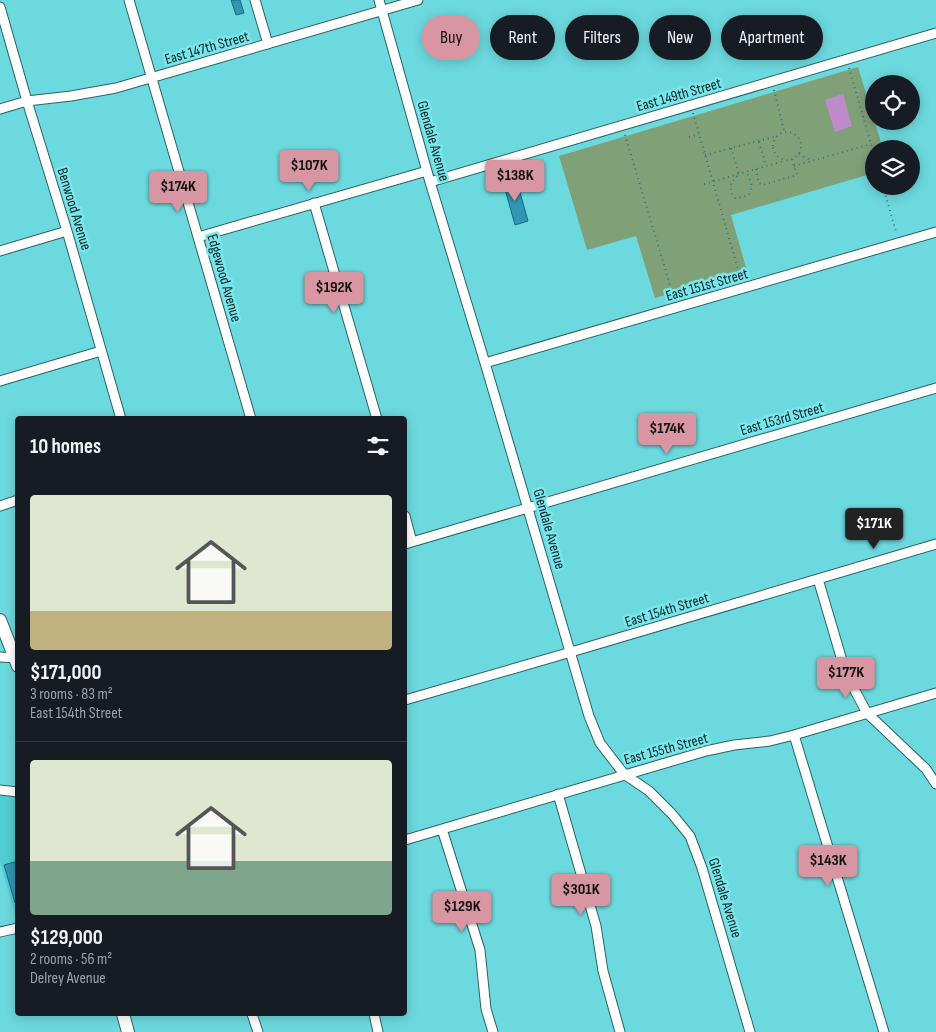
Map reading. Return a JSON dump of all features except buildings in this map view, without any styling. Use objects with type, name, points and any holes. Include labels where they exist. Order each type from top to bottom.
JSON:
[{"type":"main road","points":[[0,620],[15,656]]},
{"type":"main road","points":[[124,1016],[128,1032]]},
{"type":"street","name":"Edgewood Avenue","points":[[129,0],[250,416]]},
{"type":"street","points":[[255,0],[268,44]]},
{"type":"street","name":"Glendale Avenue","points":[[379,0],[430,182],[589,716],[600,743],[624,774],[649,791],[672,814],[690,836],[702,868],[750,1032]]},
{"type":"street","name":"East 147th Street","points":[[0,109],[27,101],[116,88],[418,0]]},
{"type":"street","name":"Benwood Avenue","points":[[0,8],[120,416]]},
{"type":"street","name":"East 149th Street","points":[[430,182],[936,33]]},
{"type":"street","points":[[198,237],[427,171]]},
{"type":"street","points":[[314,203],[376,416]]},
{"type":"street","points":[[0,251],[67,231]]},
{"type":"street","name":"East 151st Street","points":[[485,364],[936,232]]},
{"type":"street","points":[[0,381],[101,351]]},
{"type":"street","name":"East 153rd Street","points":[[409,543],[936,388]]},
{"type":"street","points":[[0,506],[15,501]]},
{"type":"street","points":[[407,530],[409,543]]},
{"type":"street","name":"East 154th Street","points":[[407,699],[936,544]]},
{"type":"street","points":[[818,579],[846,674],[868,713],[926,769],[936,784]]},
{"type":"street","points":[[0,657],[15,661]]},
{"type":"street","name":"East 155th Street","points":[[407,839],[706,751],[734,745],[770,741],[794,735],[936,693]]},
{"type":"street","points":[[794,735],[884,1032]]},
{"type":"street","points":[[0,790],[15,792]]},
{"type":"street","points":[[558,794],[596,926],[603,971],[620,1032]]},
{"type":"street","points":[[442,830],[480,950],[486,1009],[493,1032]]},
{"type":"street","points":[[0,932],[15,929]]},
{"type":"street","points":[[253,1016],[258,1032]]},
{"type":"street","points":[[374,1016],[378,1032]]},
{"type":"path","points":[[849,68],[870,140]]},
{"type":"path","points":[[774,90],[784,132]]},
{"type":"path","points":[[693,113],[740,276]]},
{"type":"path","points":[[704,184],[792,159],[799,154],[802,145],[801,140],[794,133],[784,132],[777,136],[705,155]]},
{"type":"path","points":[[624,133],[673,295]]},
{"type":"path","points":[[689,137],[699,134]]},
{"type":"path","points":[[777,136],[773,144],[775,153],[786,160]]},
{"type":"path","points":[[759,141],[766,166]]},
{"type":"path","points":[[794,166],[865,146]]},
{"type":"path","points":[[731,148],[739,174]]},
{"type":"path","points":[[799,154],[812,161]]},
{"type":"path","points":[[756,169],[760,183],[763,185],[797,175],[792,159]]},
{"type":"path","points":[[739,174],[731,183],[731,192],[735,198],[749,194],[752,186],[747,172]]},
{"type":"path","points":[[886,195],[896,232]]},
{"type":"shaded area","points":[[843,94],[852,126],[835,132],[825,100]]},
{"type":"shaded area","points":[[0,790],[15,792],[15,915],[0,862]]},
{"type":"green space","points":[[858,67],[865,90],[865,130],[877,130],[880,140],[865,140],[865,176],[731,215],[747,271],[655,298],[636,236],[587,250],[559,156]]}]
